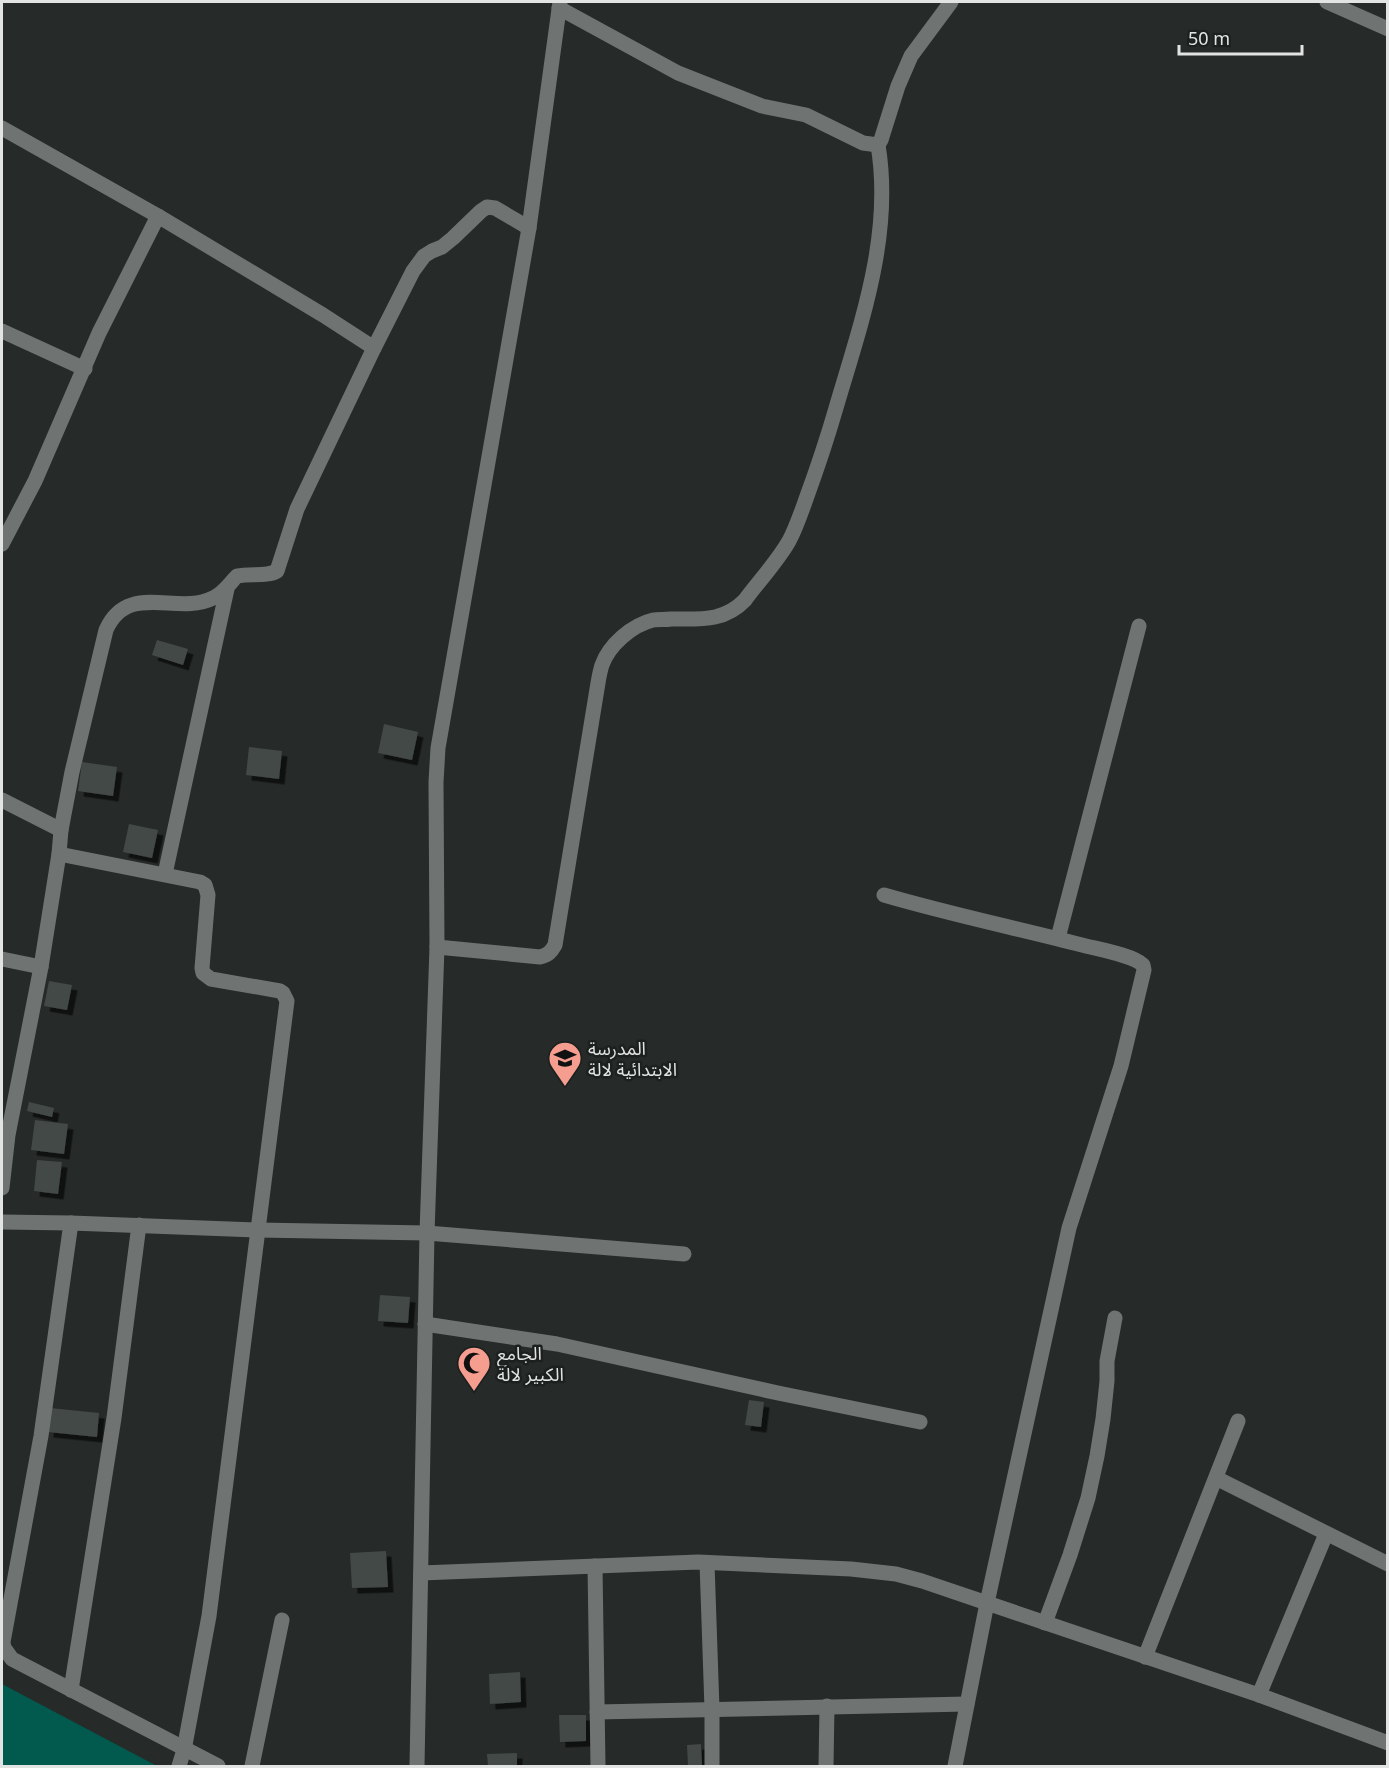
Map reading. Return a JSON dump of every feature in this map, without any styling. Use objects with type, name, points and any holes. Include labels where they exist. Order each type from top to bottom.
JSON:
[{"type":"street","points":[[437,947],[540,957],[552,951],[555,945],[598,683],[602,664],[607,655],[626,634],[653,620],[718,617],[729,614],[745,600],[788,543],[822,455],[878,253],[882,222],[882,176],[878,145],[911,56],[951,2]]},
{"type":"street","points":[[1327,2],[1388,29]]},
{"type":"street","points":[[417,1767],[427,1233],[437,947],[436,782],[438,748],[529,228],[560,5],[678,73],[762,106],[806,115],[863,143],[878,145]]},
{"type":"street","points":[[2,128],[158,216],[374,348]]},
{"type":"street","points":[[2,1188],[8,1135],[40,967],[72,772],[106,630],[110,622],[115,616],[136,604],[204,601],[212,599],[227,589],[237,576],[255,573],[273,574],[277,571],[297,510],[374,348],[413,271],[424,256],[442,247],[487,207],[495,208],[529,228]]},
{"type":"street","points":[[2,544],[35,481],[110,308],[158,216]]},
{"type":"street","points":[[2,331],[85,369]]},
{"type":"street","points":[[165,874],[227,589]]},
{"type":"street","points":[[1058,938],[1139,626]]},
{"type":"street","points":[[2,800],[61,830]]},
{"type":"street","points":[[59,854],[165,874],[205,885],[208,895],[203,973],[211,979],[280,991],[287,1002],[209,1616],[179,1767]]},
{"type":"street","points":[[884,895],[1137,960],[1143,965],[1144,970],[1121,1066],[1069,1228],[987,1603],[954,1767]]},
{"type":"street","points":[[2,959],[40,967]]},
{"type":"street","points":[[2,1222],[427,1233],[684,1254]]},
{"type":"street","points":[[71,1223],[41,1436],[3,1642],[4,1648],[12,1659],[218,1767]]},
{"type":"street","points":[[71,1690],[112,1429],[139,1225]]},
{"type":"street","points":[[1045,1623],[1070,1555],[1088,1498],[1098,1456],[1107,1381],[1107,1361],[1115,1318]]},
{"type":"street","points":[[425,1324],[557,1344],[920,1422]]},
{"type":"street","points":[[1145,1657],[1238,1421]]},
{"type":"street","points":[[1216,1478],[1388,1564]]},
{"type":"street","points":[[1259,1695],[1326,1534]]},
{"type":"street","points":[[707,1563],[712,1767]]},
{"type":"street","points":[[421,1573],[707,1563],[851,1569],[896,1574],[1259,1695],[1388,1743]]},
{"type":"street","points":[[595,1566],[598,1767]]},
{"type":"street","points":[[252,1767],[282,1620]]},
{"type":"street","points":[[597,1712],[967,1704]]},
{"type":"street","points":[[826,1767],[827,1706]]},
{"type":"green space","points":[[2,1684],[157,1766],[2,1766]]},
{"type":"building","points":[[157,640],[188,649],[183,665],[152,655]]},
{"type":"building","points":[[384,724],[418,732],[412,760],[378,753]]},
{"type":"building","points":[[249,747],[282,751],[279,779],[246,775]]},
{"type":"building","points":[[82,762],[117,767],[113,796],[78,791]]},
{"type":"building","points":[[129,824],[158,830],[152,858],[123,852]]},
{"type":"building","points":[[49,981],[72,985],[67,1010],[44,1006]]},
{"type":"building","points":[[29,1102],[54,1108],[52,1117],[27,1111]]},
{"type":"building","points":[[35,1120],[68,1124],[64,1154],[31,1150]]},
{"type":"building","points":[[37,1160],[62,1162],[58,1194],[34,1191]]},
{"type":"building","points":[[380,1295],[410,1297],[408,1323],[378,1321]]},
{"type":"building","points":[[749,1400],[764,1402],[761,1427],[745,1425]]},
{"type":"building","points":[[50,1408],[99,1413],[97,1437],[48,1432]]},
{"type":"building","points":[[386,1551],[388,1587],[352,1588],[350,1553]]},
{"type":"building","points":[[520,1672],[521,1702],[490,1704],[489,1674]]},
{"type":"building","points":[[559,1715],[586,1715],[586,1741],[560,1742]]},
{"type":"building","points":[[701,1744],[702,1766],[688,1766],[687,1745]]},
{"type":"building","points":[[517,1753],[517,1766],[488,1766],[487,1754]]},
{"type":"place","name":"المدرسة الابتدائية لالة","points":[[565,1087]]},
{"type":"place","name":"الجامع الكبير لالة","points":[[474,1392]]}]
